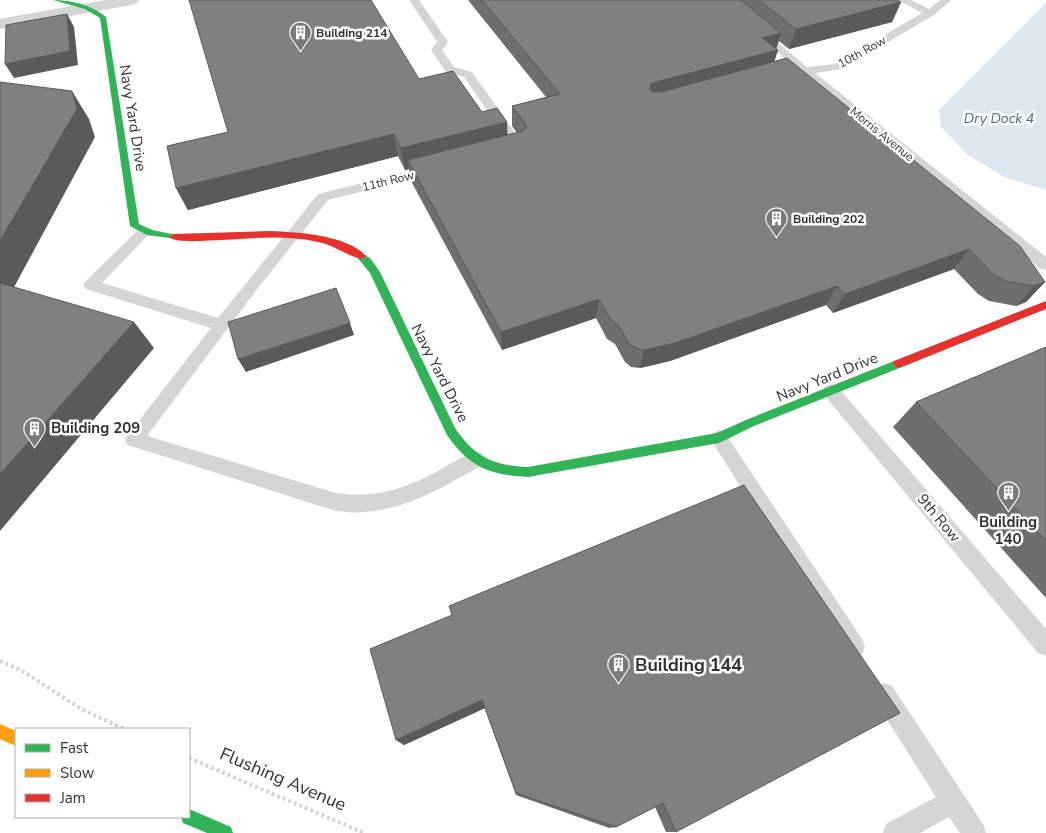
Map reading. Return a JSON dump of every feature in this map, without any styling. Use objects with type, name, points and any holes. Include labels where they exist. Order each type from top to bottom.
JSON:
[{"type":"street","name":"Navy Yard Drive","points":[[56,0],[87,8],[103,17],[135,226],[160,235],[188,238],[290,236],[333,242],[357,253],[373,267],[388,303],[450,429],[476,459],[492,468],[528,472],[719,438],[1046,305]]},
{"type":"street","points":[[0,24],[132,0]]},
{"type":"street","points":[[0,731],[15,738]]},
{"type":"street","points":[[190,817],[225,833]]},
{"type":"lane","points":[[414,0],[443,42],[436,50],[450,70],[468,74],[519,147],[500,152]]},
{"type":"lane","points":[[903,0],[930,13]]},
{"type":"lane","name":"10th Row","points":[[786,73],[838,67],[930,13],[946,0]]},
{"type":"lane","name":"Morris Avenue","points":[[748,23],[1046,266]]},
{"type":"lane","name":"11th Row","points":[[444,166],[323,198],[290,236],[134,440],[336,502],[356,504],[397,499],[476,459]]},
{"type":"lane","points":[[145,231],[91,285],[222,325]]},
{"type":"lane","name":"9th Row","points":[[831,391],[1046,645]]},
{"type":"lane","points":[[719,438],[974,833]]},
{"type":"lane","points":[[895,833],[953,801]]},
{"type":"path","points":[[0,660],[21,670],[83,710],[122,728]]},
{"type":"path","name":"Flushing Avenue","points":[[190,758],[364,833]]},
{"type":"water","name":"Dry Dock 4","points":[[1046,3],[1046,190],[1004,177],[968,155],[941,127],[939,110]]},
{"type":"building","name":"Building 214","points":[[189,0],[371,0],[419,79],[453,71],[482,112],[497,108],[507,122],[401,148],[394,134],[176,188],[167,146],[228,132]]},
{"type":"building","points":[[482,0],[741,0],[781,33],[762,38],[778,50],[652,83],[649,89],[653,92],[661,92],[787,58],[1020,246],[1045,282],[1034,286],[1006,281],[994,275],[969,249],[845,294],[837,286],[675,343],[644,350],[629,344],[619,326],[611,320],[599,299],[501,332],[408,160],[523,131],[527,126],[512,106],[560,94]]},
{"type":"building","points":[[759,0],[897,0],[901,2],[796,29]]},
{"type":"building","points":[[67,14],[70,51],[5,64],[6,25]]},
{"type":"building","points":[[0,82],[72,91],[77,109],[0,241]]},
{"type":"building","points":[[0,283],[134,322],[0,474]]},
{"type":"building","points":[[336,288],[350,323],[238,359],[228,322]]},
{"type":"building","points":[[1046,347],[1046,541],[916,402]]},
{"type":"building","name":"Building 144","points":[[744,485],[900,713],[676,832],[663,803],[616,827],[516,793],[482,700],[396,740],[370,649],[452,615],[449,606]]},
{"type":"traffic: fast","points":[[56,0],[87,8],[103,17],[135,226],[150,233],[174,237]]},
{"type":"traffic: fast","points":[[361,256],[375,272],[389,305],[451,432],[467,452],[477,460],[489,466],[502,469],[528,472],[719,438],[750,423],[898,364]]},
{"type":"traffic: fast","points":[[190,817],[225,833]]},
{"type":"traffic: slow","points":[[0,731],[15,738]]},
{"type":"traffic: jam","points":[[174,237],[295,235],[319,238],[341,245],[361,256]]},
{"type":"traffic: jam","points":[[898,364],[1046,305]]},
{"type":"place","name":"Building 214","points":[[300,52]]},
{"type":"place","name":"Building 202","points":[[777,238]]},
{"type":"place","name":"Building 209","points":[[35,447]]},
{"type":"place","name":"Building 140","points":[[1008,512]]},
{"type":"place","name":"Building 144","points":[[619,684]]}]
